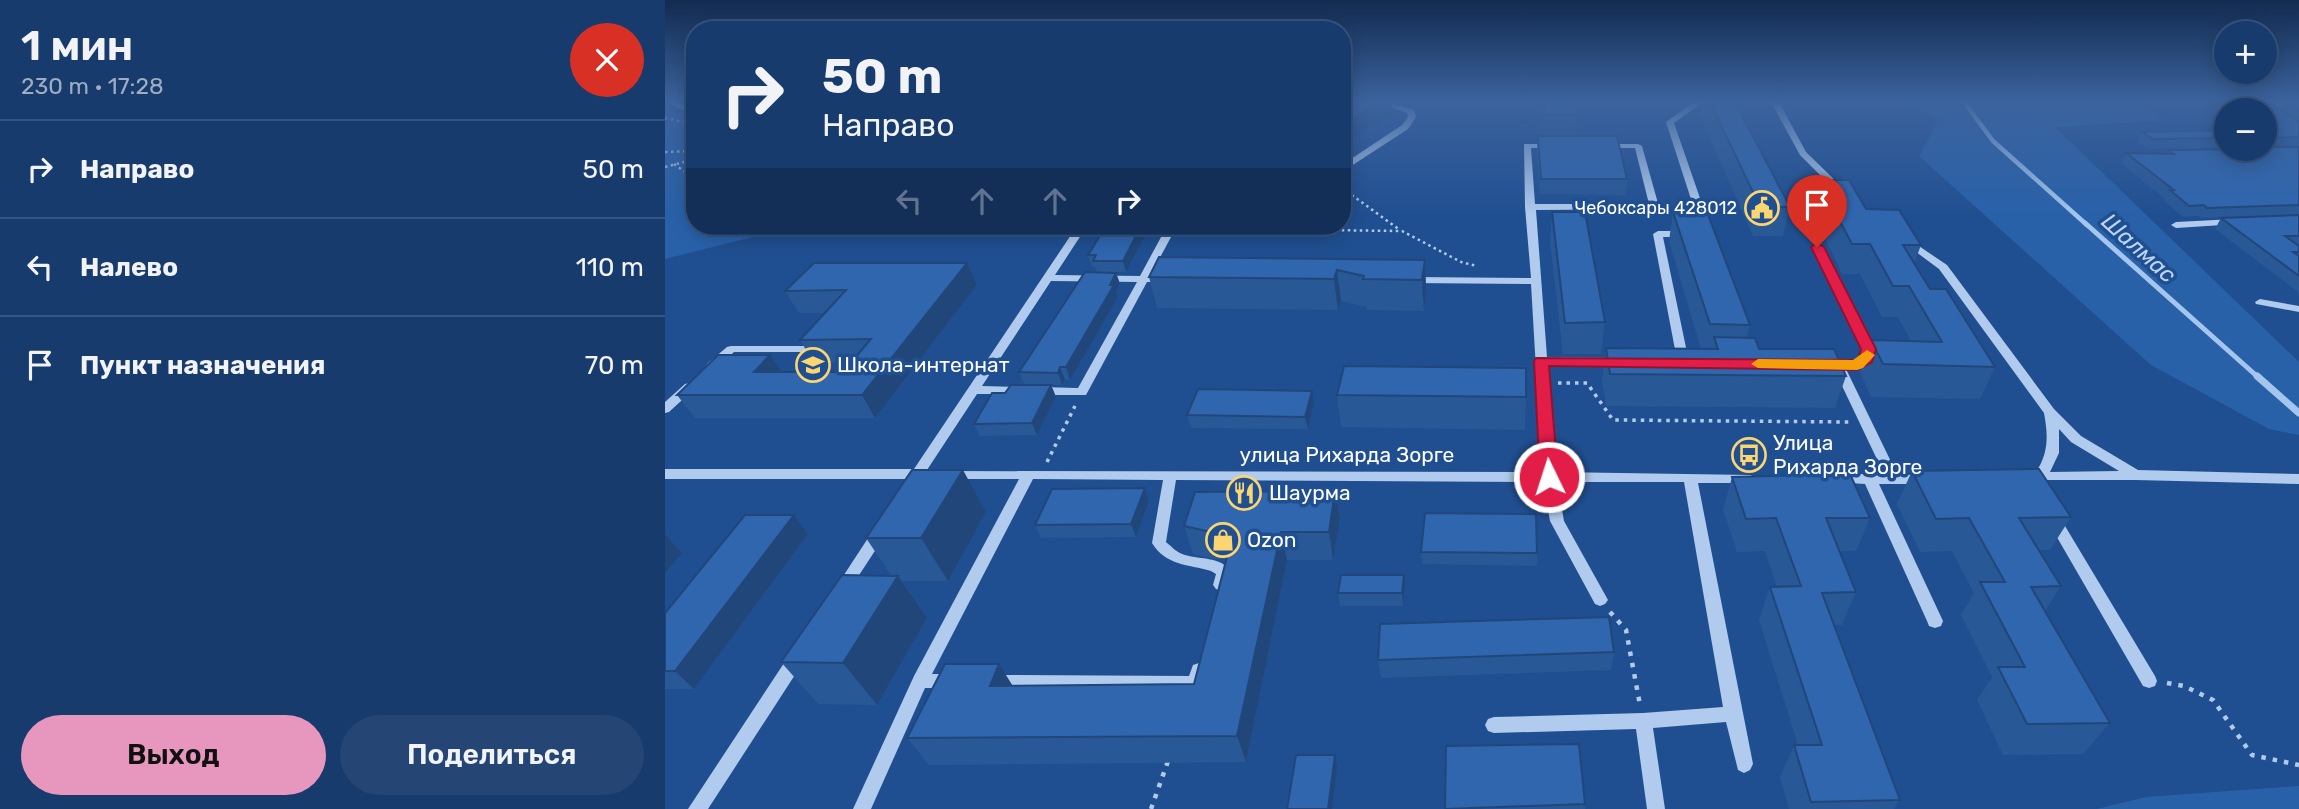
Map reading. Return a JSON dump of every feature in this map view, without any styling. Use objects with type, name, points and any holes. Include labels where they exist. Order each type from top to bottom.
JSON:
[{"type":"street","points":[[1351,163],[1386,140]]},
{"type":"street","points":[[1676,140],[1707,233],[1658,234],[1683,362]]},
{"type":"street","points":[[1796,140],[1803,153],[1854,201]]},
{"type":"street","points":[[1568,146],[1527,146],[1542,383],[1549,477],[1557,521],[1600,600]]},
{"type":"street","points":[[1530,207],[1654,207],[1638,146],[1596,146]]},
{"type":"street","points":[[2176,225],[2244,222]]},
{"type":"street","points":[[1898,234],[1943,267],[2050,412],[2076,439],[2136,475]]},
{"type":"street","points":[[903,497],[1075,235]]},
{"type":"street","points":[[973,390],[1081,392],[1167,235]]},
{"type":"street","points":[[1812,364],[1857,365],[1866,359],[1869,349],[1817,247]]},
{"type":"street","points":[[1047,278],[1183,279]]},
{"type":"street","points":[[1400,280],[1535,281]]},
{"type":"street","points":[[2260,302],[2299,309]]},
{"type":"street","points":[[665,408],[731,349],[807,349]]},
{"type":"street","points":[[1541,361],[1632,362]]},
{"type":"street","points":[[1838,365],[1893,480]]},
{"type":"street","points":[[1529,383],[1542,383]]},
{"type":"street","points":[[2033,484],[2052,459],[2056,441],[2050,412]]},
{"type":"street","name":"улица Рихарда Зорге","points":[[665,474],[1766,478]]},
{"type":"street","points":[[862,809],[920,681],[1028,475]]},
{"type":"street","points":[[1170,475],[1159,542],[1168,555],[1184,563],[1218,566],[1224,572],[1218,596]]},
{"type":"street","points":[[2033,484],[2136,475],[2299,479]]},
{"type":"street","points":[[1691,478],[1744,764]]},
{"type":"street","points":[[1818,479],[1934,479]]},
{"type":"street","points":[[1870,479],[1935,621]]},
{"type":"street","points":[[2033,484],[2149,681]]},
{"type":"street","points":[[834,601],[887,520]]},
{"type":"street","points":[[697,809],[804,647]]},
{"type":"street","points":[[920,681],[1196,683],[1203,656]]},
{"type":"street","points":[[1493,725],[1643,721],[1733,714]]},
{"type":"street","points":[[1643,721],[1656,809]]},
{"type":"path","points":[[665,152],[686,151]]},
{"type":"path","points":[[665,167],[686,161]]},
{"type":"path","points":[[674,164],[686,173]]},
{"type":"path","points":[[1351,194],[1402,231],[1461,262],[1485,268]]},
{"type":"path","points":[[1351,230],[1402,231]]},
{"type":"path","points":[[1542,383],[1587,383],[1613,420],[1866,422]]},
{"type":"path","points":[[1046,464],[1081,392]]},
{"type":"path","points":[[1600,600],[1626,630],[1643,721]]},
{"type":"path","points":[[2149,681],[2185,686],[2213,700],[2252,755],[2299,765]]},
{"type":"path","points":[[1151,809],[1169,758]]},
{"type":"shaded area","points":[[665,140],[686,140],[686,235],[761,235],[665,259]]},
{"type":"shaded area","points":[[1928,140],[2068,140],[2299,362],[2299,435],[2269,429],[2151,365],[1919,156]]},
{"type":"shaded area","points":[[2299,786],[2299,809],[2097,809],[2146,797]]},
{"type":"building","points":[[1538,140],[1618,140],[1627,179],[1541,179]]},
{"type":"building","points":[[1728,140],[1755,140],[1790,207],[1760,207]]},
{"type":"building","points":[[2277,147],[2299,147],[2299,205],[2207,208],[2204,205],[2189,206],[2170,190],[2174,190],[2126,153],[2174,154],[2168,150],[2214,150],[2214,161],[2277,161]]},
{"type":"building","points":[[1818,180],[1849,180],[1866,209],[1899,210],[1921,245],[1903,245],[1930,289],[1946,289],[1995,367],[1883,364],[1871,340],[1942,342],[1909,286],[1893,286],[1870,244],[1852,244]]},
{"type":"building","points":[[1552,212],[1585,212],[1605,322],[1565,323]]},
{"type":"building","points":[[1673,212],[1707,212],[1750,325],[1710,324]]},
{"type":"building","points":[[2299,215],[2299,236],[2285,236],[2299,246],[2299,252],[2293,252],[2299,256],[2299,276],[2221,218]]},
{"type":"building","points":[[1100,235],[1136,235],[1123,261],[1093,261],[1096,255],[1088,255]]},
{"type":"building","points":[[1159,257],[1425,260],[1422,280],[1363,279],[1364,276],[1337,270],[1334,279],[1149,277]]},
{"type":"building","points":[[814,263],[967,263],[862,395],[677,395],[718,355],[770,355],[754,372],[843,372],[871,339],[800,340],[846,290],[785,291]]},
{"type":"building","points":[[1085,272],[1116,273],[1110,285],[1114,285],[1066,367],[1060,367],[1058,373],[1019,372]]},
{"type":"building","points":[[1714,337],[1755,338],[1759,349],[1834,349],[1846,376],[1610,374],[1606,348],[1718,349]]},
{"type":"building","points":[[1344,366],[1526,368],[1526,397],[1337,395]]},
{"type":"building","points":[[1011,385],[1051,385],[1032,423],[974,424],[992,393],[1005,393]]},
{"type":"building","points":[[1198,389],[1312,391],[1305,417],[1187,415]]},
{"type":"building","points":[[2039,469],[2071,517],[2019,518],[2061,586],[2031,587],[2110,723],[2027,724],[1998,667],[2025,667],[1980,582],[2005,582],[1969,518],[1936,519],[1912,471]]},
{"type":"building","points":[[912,470],[963,470],[921,538],[866,538]]},
{"type":"building","points":[[1850,474],[1870,518],[1826,518],[1856,592],[1822,593],[1900,800],[1811,802],[1794,745],[1822,745],[1770,587],[1801,586],[1776,518],[1746,519],[1732,477]]},
{"type":"building","points":[[1145,488],[1131,524],[1035,525],[1052,489]]},
{"type":"building","points":[[1335,491],[1329,532],[1281,532],[1237,736],[907,738],[945,664],[999,664],[990,686],[1194,684],[1234,530],[1206,531],[1184,526],[1195,492]]},
{"type":"building","points":[[1425,513],[1536,514],[1537,553],[1421,552]]},
{"type":"building","points":[[745,515],[794,515],[675,671],[665,671],[665,613]]},
{"type":"building","points":[[842,575],[898,576],[843,663],[781,662]]},
{"type":"building","points":[[1341,575],[1404,575],[1402,593],[1338,593]]},
{"type":"building","points":[[1609,617],[1614,652],[1378,660],[1380,624]]},
{"type":"building","points":[[1579,744],[1585,804],[1445,809],[1446,746]]},
{"type":"building","points":[[1296,755],[1335,755],[1328,809],[1287,809]]},
{"type":"waterway","name":"Шалмас","points":[[1992,140],[2087,225]]},
{"type":"waterway","name":"Шалмас","points":[[2085,223],[2259,378]]},
{"type":"waterway","name":"Шалмас","points":[[2257,376],[2299,413]]},
{"type":"slow traffic","points":[[1758,364],[1857,365],[1866,359],[1867,355]]},
{"type":"place","name":"Чебоксары 428012","points":[[1762,208]]},
{"type":"place","name":"Школа-интернат","points":[[813,365]]},
{"type":"place","name":"Улица Рихарда Зорге","points":[[1749,455]]},
{"type":"place","name":"Шаурма","points":[[1244,493]]},
{"type":"place","name":"Ozon","points":[[1223,540]]},
{"type":"route","points":[[1549,477],[1541,361],[1857,365],[1866,359],[1869,349],[1817,247]]}]
